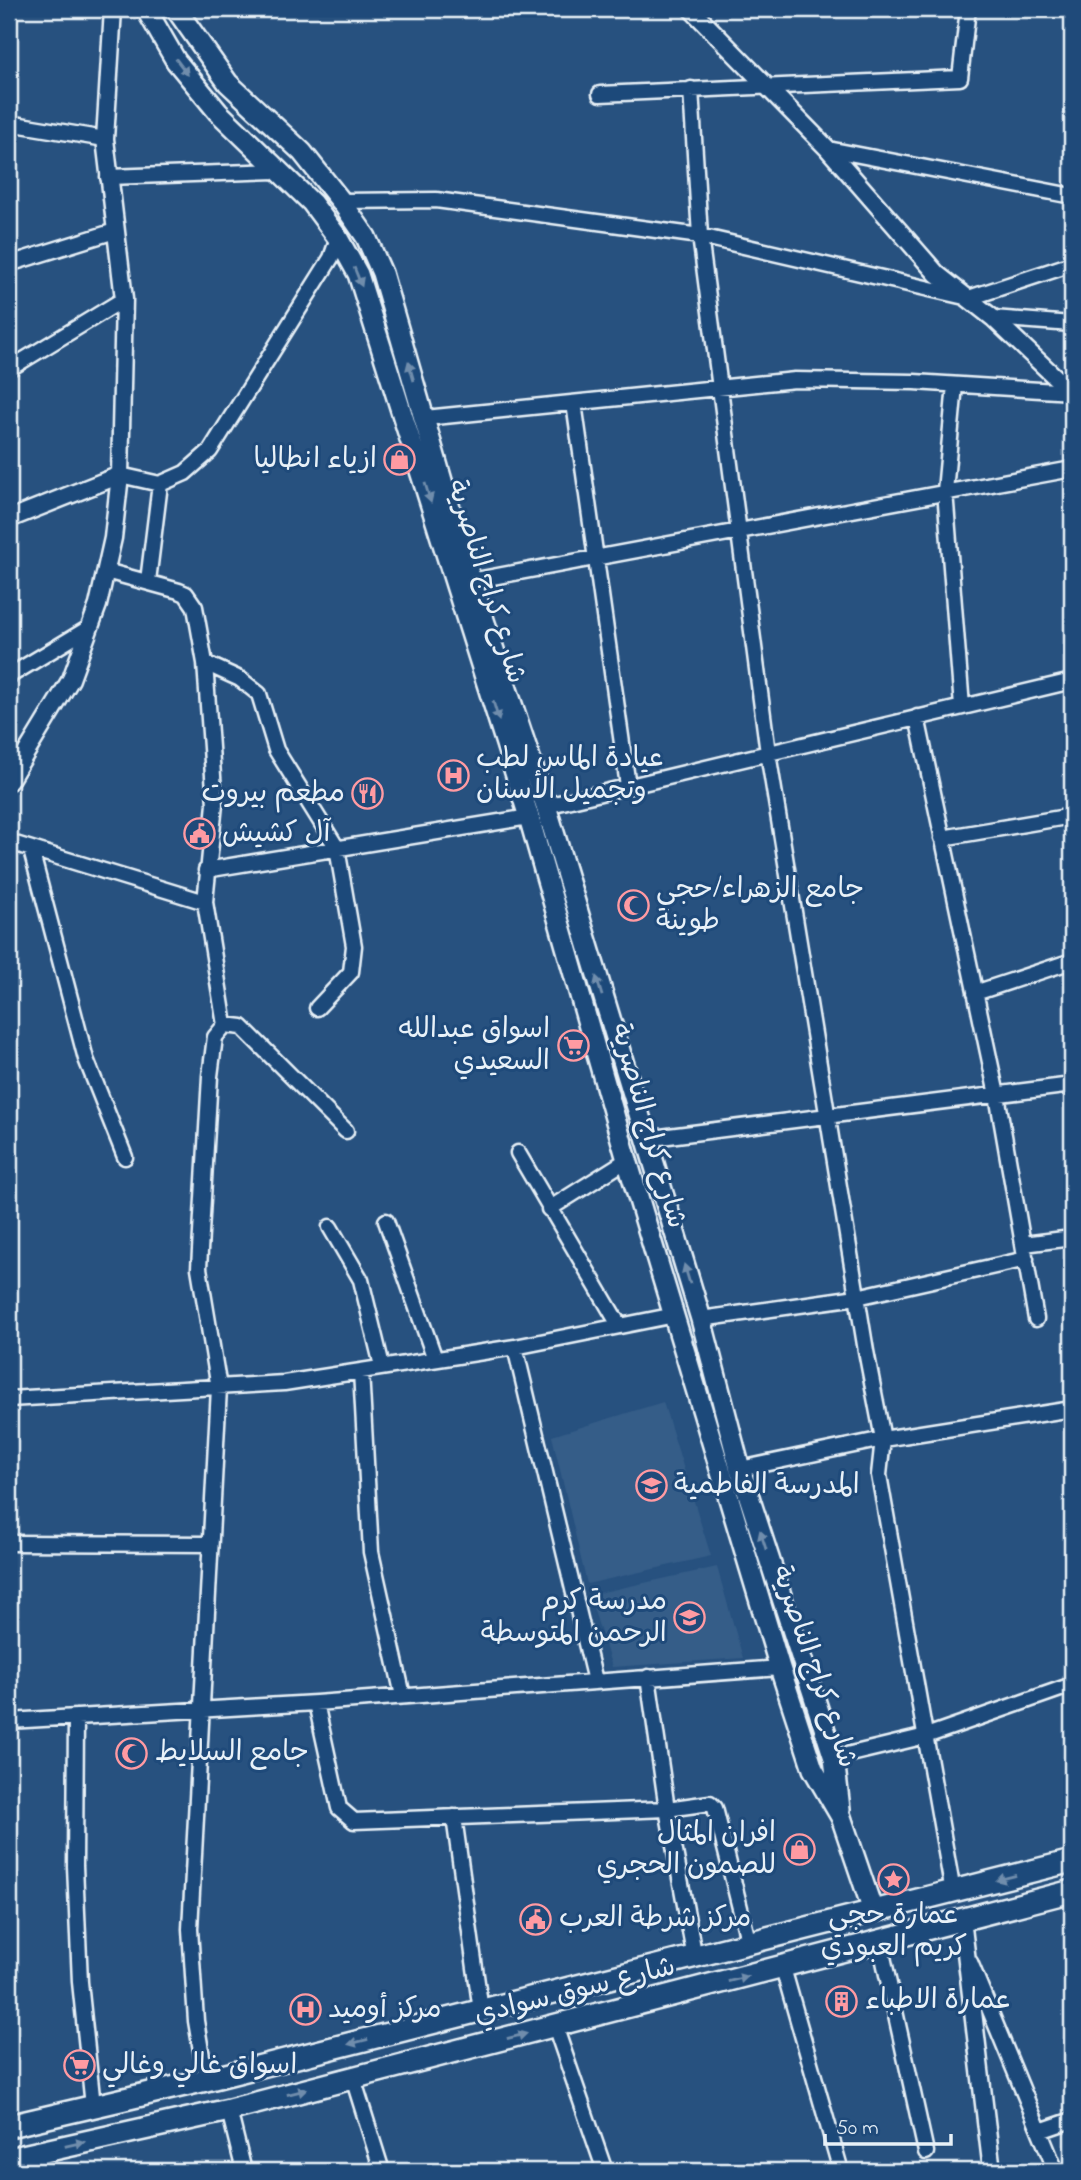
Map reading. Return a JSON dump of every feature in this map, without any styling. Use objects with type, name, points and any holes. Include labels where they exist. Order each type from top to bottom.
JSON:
[{"type":"main road","name":"شارع كراج الناصرية","points":[[146,9],[177,61],[218,112],[312,203],[338,238],[358,274],[529,817],[627,1160],[780,1668],[813,1769],[841,1817]]},
{"type":"main road","name":"شارع كراج الناصرية","points":[[176,9],[228,83],[302,152],[341,201],[366,237],[382,273],[471,581],[545,806],[701,1319],[740,1469],[834,1758],[841,1817]]},
{"type":"main road","points":[[841,1817],[873,1910]]},
{"type":"main road","name":"شارع سوق سوادي","points":[[9,2126],[206,2080],[1072,1861]]},
{"type":"main road","name":"شارع سوق سوادي","points":[[9,2159],[229,2110],[1072,1891]]},
{"type":"main road","points":[[613,1978],[622,2009]]},
{"type":"main road","points":[[446,2020],[455,2052]]},
{"type":"street","points":[[9,781],[71,679],[106,572],[120,475],[124,299],[105,139],[113,9]]},
{"type":"street","points":[[691,9],[828,149],[937,274],[993,317],[1072,392]]},
{"type":"street","points":[[600,94],[960,78],[968,9]]},
{"type":"street","points":[[691,89],[700,236],[768,753],[857,1297],[883,1439],[879,1475],[953,1892]]},
{"type":"street","points":[[9,122],[105,139]]},
{"type":"street","points":[[828,149],[1072,196]]},
{"type":"street","points":[[108,177],[276,171]]},
{"type":"street","points":[[341,201],[436,200],[700,236],[969,298],[1072,264]]},
{"type":"street","points":[[9,264],[115,231]]},
{"type":"street","points":[[9,519],[120,475],[160,484],[185,473],[210,451],[324,270],[338,238]]},
{"type":"street","points":[[9,369],[124,299]]},
{"type":"street","points":[[993,317],[1072,324]]},
{"type":"street","points":[[425,418],[719,390],[794,380],[1072,392]]},
{"type":"street","points":[[955,386],[946,491],[962,707]]},
{"type":"street","points":[[574,403],[628,786]]},
{"type":"street","points":[[471,581],[1072,469]]},
{"type":"street","points":[[148,580],[160,484]]},
{"type":"street","points":[[106,572],[148,580],[179,591],[191,599],[205,663],[215,804],[206,870],[205,902],[225,1025],[215,1037],[210,1076],[199,1268],[219,1388],[190,1929],[196,2021],[206,2080]]},
{"type":"street","points":[[9,676],[89,628]]},
{"type":"street","points":[[205,663],[240,679],[259,694],[276,750],[337,848],[354,946],[351,972],[317,1008]]},
{"type":"street","points":[[545,806],[1072,681]]},
{"type":"street","points":[[917,718],[997,1095],[1036,1319]]},
{"type":"street","points":[[942,838],[1072,816]]},
{"type":"street","points":[[206,870],[529,817]]},
{"type":"street","points":[[9,842],[205,902]]},
{"type":"street","points":[[31,850],[86,1059],[125,1157]]},
{"type":"street","points":[[975,993],[1072,961]]},
{"type":"street","points":[[225,1025],[242,1027],[346,1131]]},
{"type":"street","points":[[645,1139],[1072,1085]]},
{"type":"street","points":[[518,1153],[548,1209],[619,1325]]},
{"type":"street","points":[[548,1209],[627,1160]]},
{"type":"street","points":[[386,1221],[435,1359]]},
{"type":"street","points":[[330,1227],[362,1280],[382,1366]]},
{"type":"street","points":[[701,1319],[857,1297],[1072,1238]]},
{"type":"street","points":[[9,1399],[284,1383],[515,1347],[675,1315]]},
{"type":"street","points":[[515,1347],[595,1681]]},
{"type":"street","points":[[361,1371],[371,1552],[403,1696]]},
{"type":"street","points":[[740,1469],[883,1439],[1072,1409]]},
{"type":"street","points":[[9,1543],[210,1544]]},
{"type":"street","points":[[9,1721],[316,1703],[780,1668]]},
{"type":"street","points":[[648,1677],[667,1809],[695,1958]]},
{"type":"street","points":[[834,1758],[926,1736],[1072,1685]]},
{"type":"street","points":[[316,1703],[339,1808],[347,1818],[354,1821],[667,1809],[710,1803],[715,1808],[749,1944]]},
{"type":"street","points":[[76,1717],[75,1867],[80,1982],[93,2106]]},
{"type":"street","points":[[454,1817],[481,2011]]},
{"type":"street","points":[[962,1919],[970,1960],[992,2171]]},
{"type":"street","points":[[880,1943],[926,2152]]},
{"type":"street","points":[[970,1960],[1056,2171]]},
{"type":"street","points":[[783,1968],[841,2171]]},
{"type":"street","points":[[555,2026],[605,2171]]},
{"type":"street","points":[[353,2078],[382,2171]]},
{"type":"street","points":[[229,2110],[244,2171]]},
{"type":"street","points":[[1040,2131],[1072,2120]]},
{"type":"shaded area","points":[[663,1402],[711,1556],[587,1584],[552,1436]]},
{"type":"shaded area","points":[[717,1567],[743,1658],[612,1667],[589,1595]]},
{"type":"place","name":"ازياء انطاليا","points":[[400,460]]},
{"type":"place","name":"عيادة الماس لطب وتجميل الأسنان","points":[[453,775]]},
{"type":"place","name":"مطعم بيروت","points":[[368,794]]},
{"type":"place","name":"آل كشيش","points":[[199,834]]},
{"type":"place","name":"جامع الزهراء/حجي طوينة","points":[[633,906]]},
{"type":"place","name":"اسواق عبدالله السعيدي","points":[[573,1046]]},
{"type":"place","name":"المدرسة الفاطمية","points":[[651,1486]]},
{"type":"place","name":"مدرسة كرم الرحمن المتوسطة","points":[[690,1618]]},
{"type":"place","name":"جامع السلايط","points":[[132,1753]]},
{"type":"place","name":"افران المثال للصمون الحجري","points":[[799,1850]]},
{"type":"place","name":"عمارة حجي كريم العبودي","points":[[894,1879]]},
{"type":"place","name":"مركز شرطة العرب","points":[[536,1919]]},
{"type":"place","name":"عمارة الاطباء","points":[[842,2001]]},
{"type":"place","name":"مركز أوميد","points":[[305,2010]]},
{"type":"place","name":"اسواق غالي وغالي","points":[[79,2066]]}]
